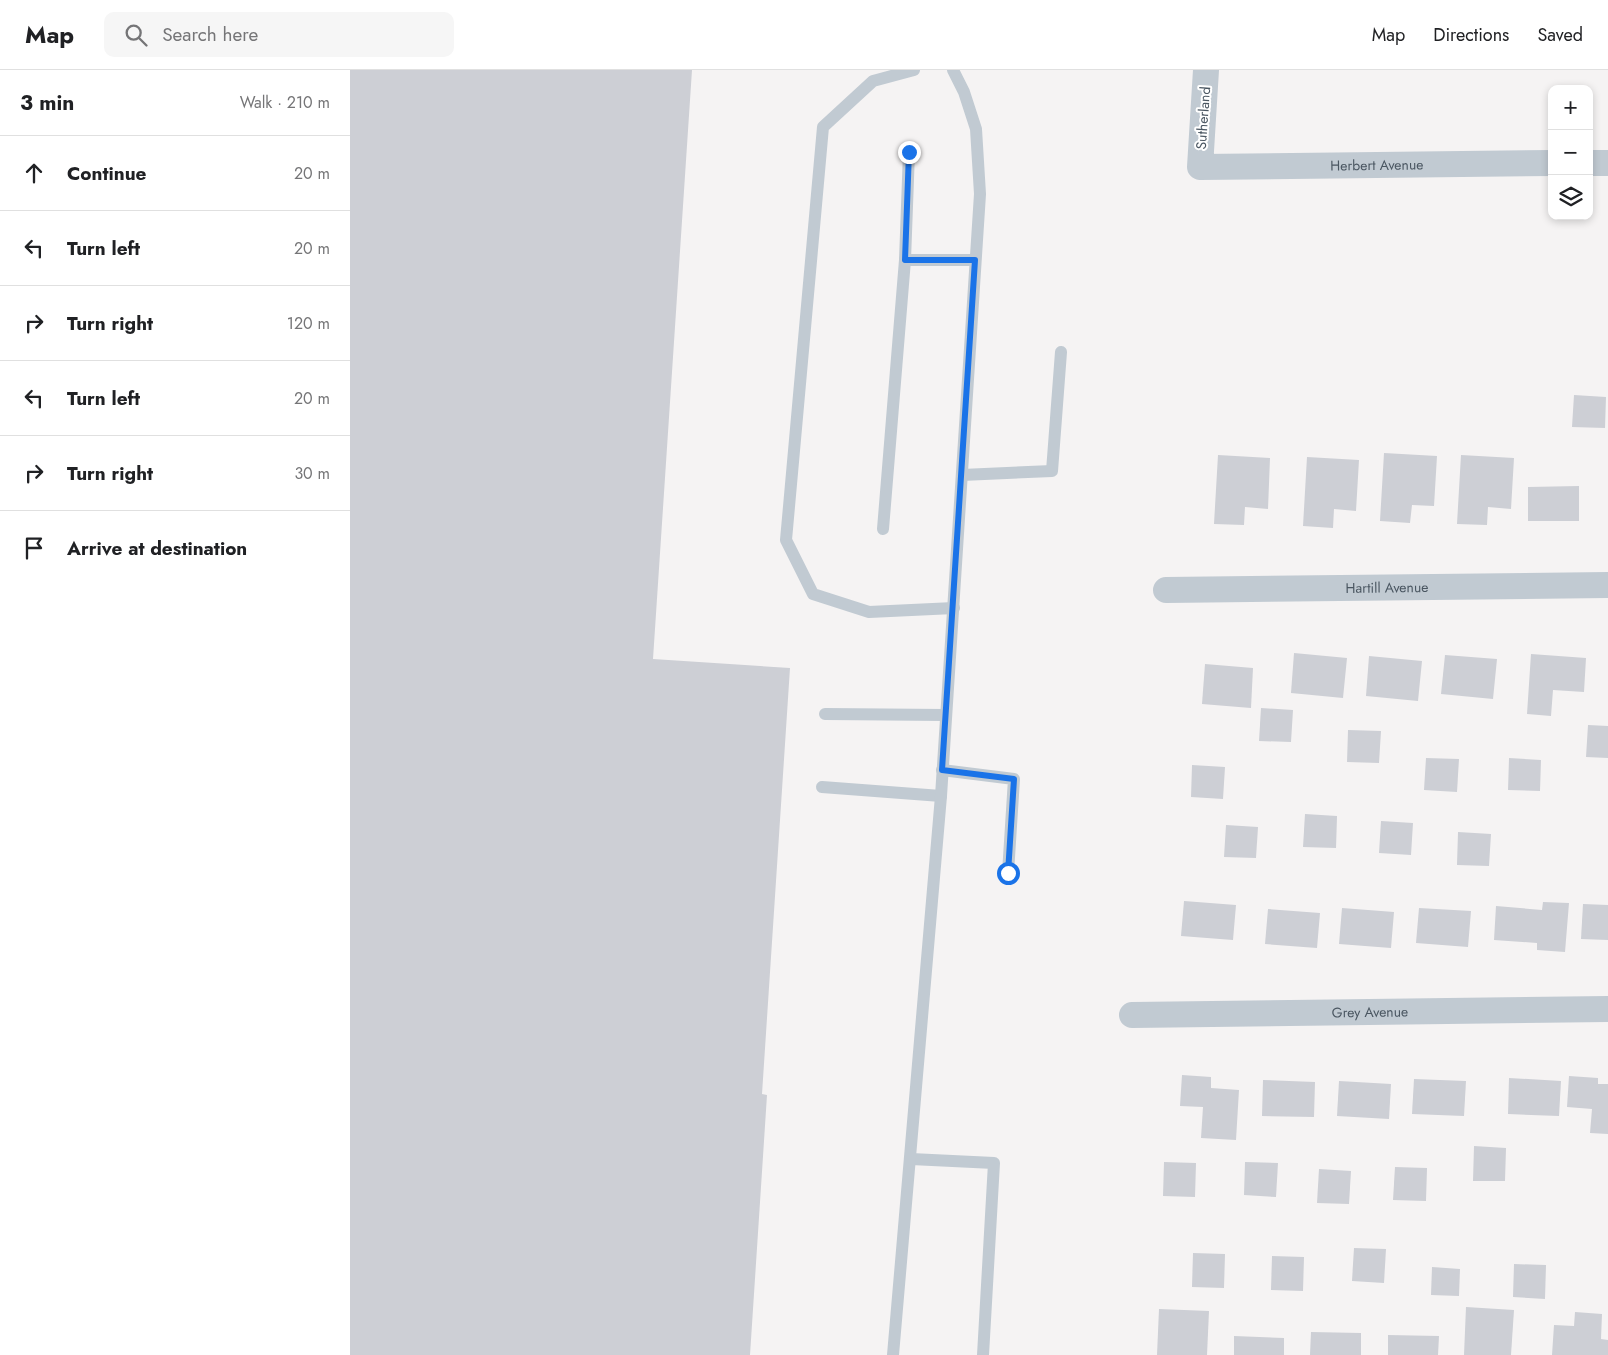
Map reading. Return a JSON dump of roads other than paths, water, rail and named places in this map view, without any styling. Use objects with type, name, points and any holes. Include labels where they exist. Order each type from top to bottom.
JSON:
[{"type":"street","name":"Sutherland","points":[[1200,167],[1206,70]]},
{"type":"street","name":"Herbert Avenue","points":[[1200,167],[1548,163]]},
{"type":"street","points":[[1593,163],[1608,163]]},
{"type":"street","name":"Hartill Avenue","points":[[1166,590],[1608,585]]},
{"type":"street","name":"Grey Avenue","points":[[1132,1015],[1608,1009]]},
{"type":"lane","points":[[914,70],[873,81],[823,127],[786,540],[813,594],[869,612],[954,608]]},
{"type":"lane","points":[[893,1355],[941,796],[980,194],[976,128],[964,92],[953,70]]},
{"type":"lane","points":[[883,529],[905,260],[909,152]]},
{"type":"lane","points":[[905,260],[975,260]]},
{"type":"lane","points":[[962,474],[1052,471],[1061,352]]},
{"type":"lane","points":[[825,714],[945,715]]},
{"type":"lane","points":[[942,770],[1014,779],[1008,873]]},
{"type":"lane","points":[[822,787],[941,796]]},
{"type":"lane","points":[[911,1159],[994,1164],[983,1355]]}]
